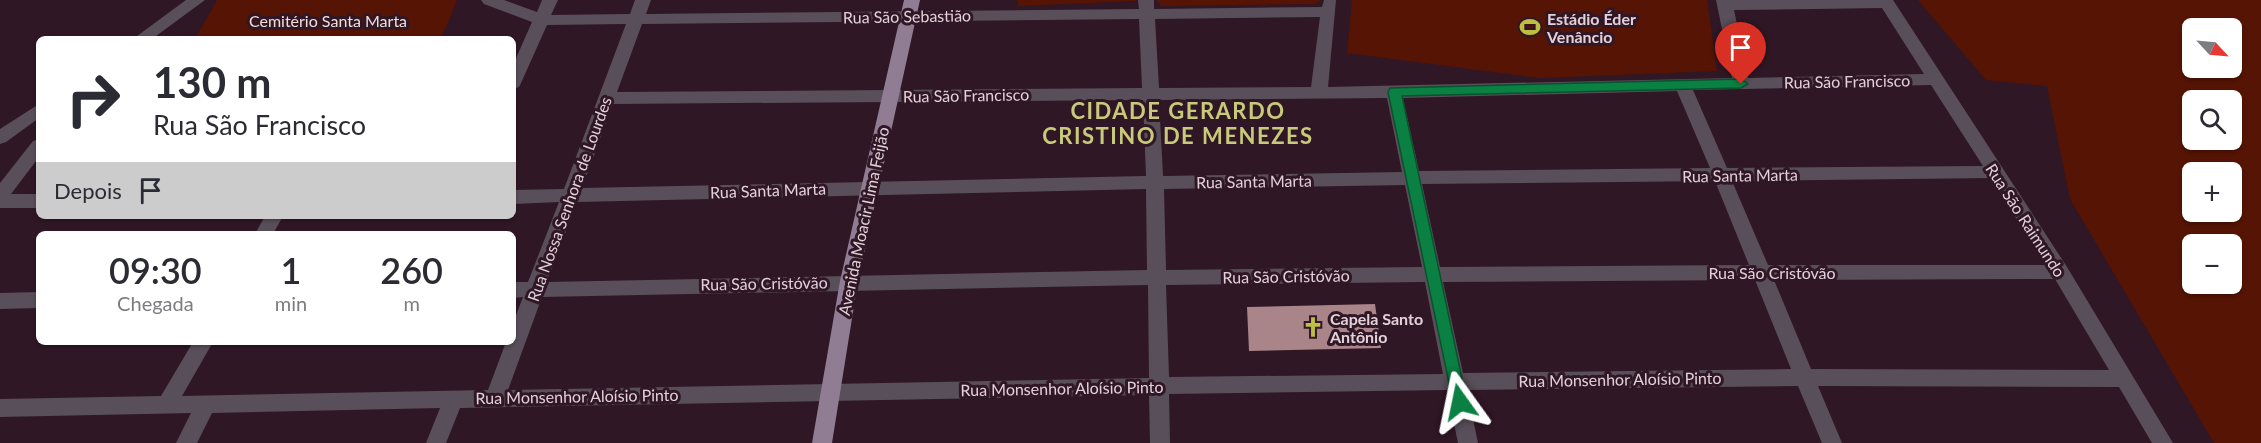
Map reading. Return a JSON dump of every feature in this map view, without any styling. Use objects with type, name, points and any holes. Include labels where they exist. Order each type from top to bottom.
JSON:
[{"type":"main road","name":"Avenida Moacir Lima Feijão","points":[[822,443],[849,281],[910,8]]},
{"type":"street","points":[[145,36],[197,0]]},
{"type":"street","name":"Rua São Sebastião","points":[[489,0],[542,20],[636,20],[910,8],[1330,6]]},
{"type":"street","points":[[516,76],[550,0]]},
{"type":"street","name":"Rua Nossa Senhora de Lourdes","points":[[516,341],[643,0]]},
{"type":"street","points":[[1741,84],[1725,3],[1886,2]]},
{"type":"street","name":"Rua São Raimundo","points":[[1886,2],[2060,272],[2163,443]]},
{"type":"street","points":[[1319,91],[1330,6]]},
{"type":"street","points":[[1147,7],[1155,183],[1160,443]]},
{"type":"street","name":"Rua São Francisco","points":[[607,98],[1395,92],[1936,79]]},
{"type":"street","points":[[1683,86],[1832,443]]},
{"type":"street","points":[[1395,92],[1468,443]]},
{"type":"street","points":[[0,138],[36,112]]},
{"type":"street","points":[[0,196],[36,149]]},
{"type":"street","name":"Rua Santa Marta","points":[[516,197],[869,187],[1995,172]]},
{"type":"street","points":[[0,201],[36,201]]},
{"type":"street","name":"Rua São Cristóvão","points":[[516,290],[849,281],[1759,272],[2060,272]]},
{"type":"street","points":[[0,301],[36,300]]},
{"type":"street","points":[[167,404],[201,345]]},
{"type":"street","name":"Rua Nossa Senhora de Lourdes","points":[[495,398],[514,345]]},
{"type":"street","name":"Rua Monsenhor Aloísio Pinto","points":[[0,408],[1158,386],[1804,377],[2125,380]]},
{"type":"street","points":[[436,443],[454,399]]},
{"type":"street","points":[[186,443],[207,403]]},
{"type":"green space","name":"Cemitério Santa Marta","points":[[217,0],[457,0],[442,36],[197,36]]},
{"type":"green space","points":[[1018,0],[1136,0],[1136,1],[1018,6]]},
{"type":"green space","points":[[1157,0],[1321,0],[1314,4],[1161,6]]},
{"type":"green space","name":"Estádio Éder Venâncio","points":[[1352,0],[1707,0],[1717,71],[1540,78],[1347,53]]},
{"type":"green space","points":[[1918,0],[2261,0],[2261,443],[2214,443],[2070,199],[2047,86],[1986,80]]},
{"type":"building","name":"Capela Santo Antônio","points":[[1375,304],[1381,348],[1249,351],[1247,307]]},
{"type":"place","name":"Estádio Éder Venâncio","points":[[1530,27]]},
{"type":"place","name":"Capela Santo Antônio","points":[[1313,327]]},
{"type":"district","name":"CIDADE GERARDO CRISTINO DE MENEZES","points":[[1178,122]]},
{"type":"route","points":[[1460,402],[1395,92],[1741,84]]}]
